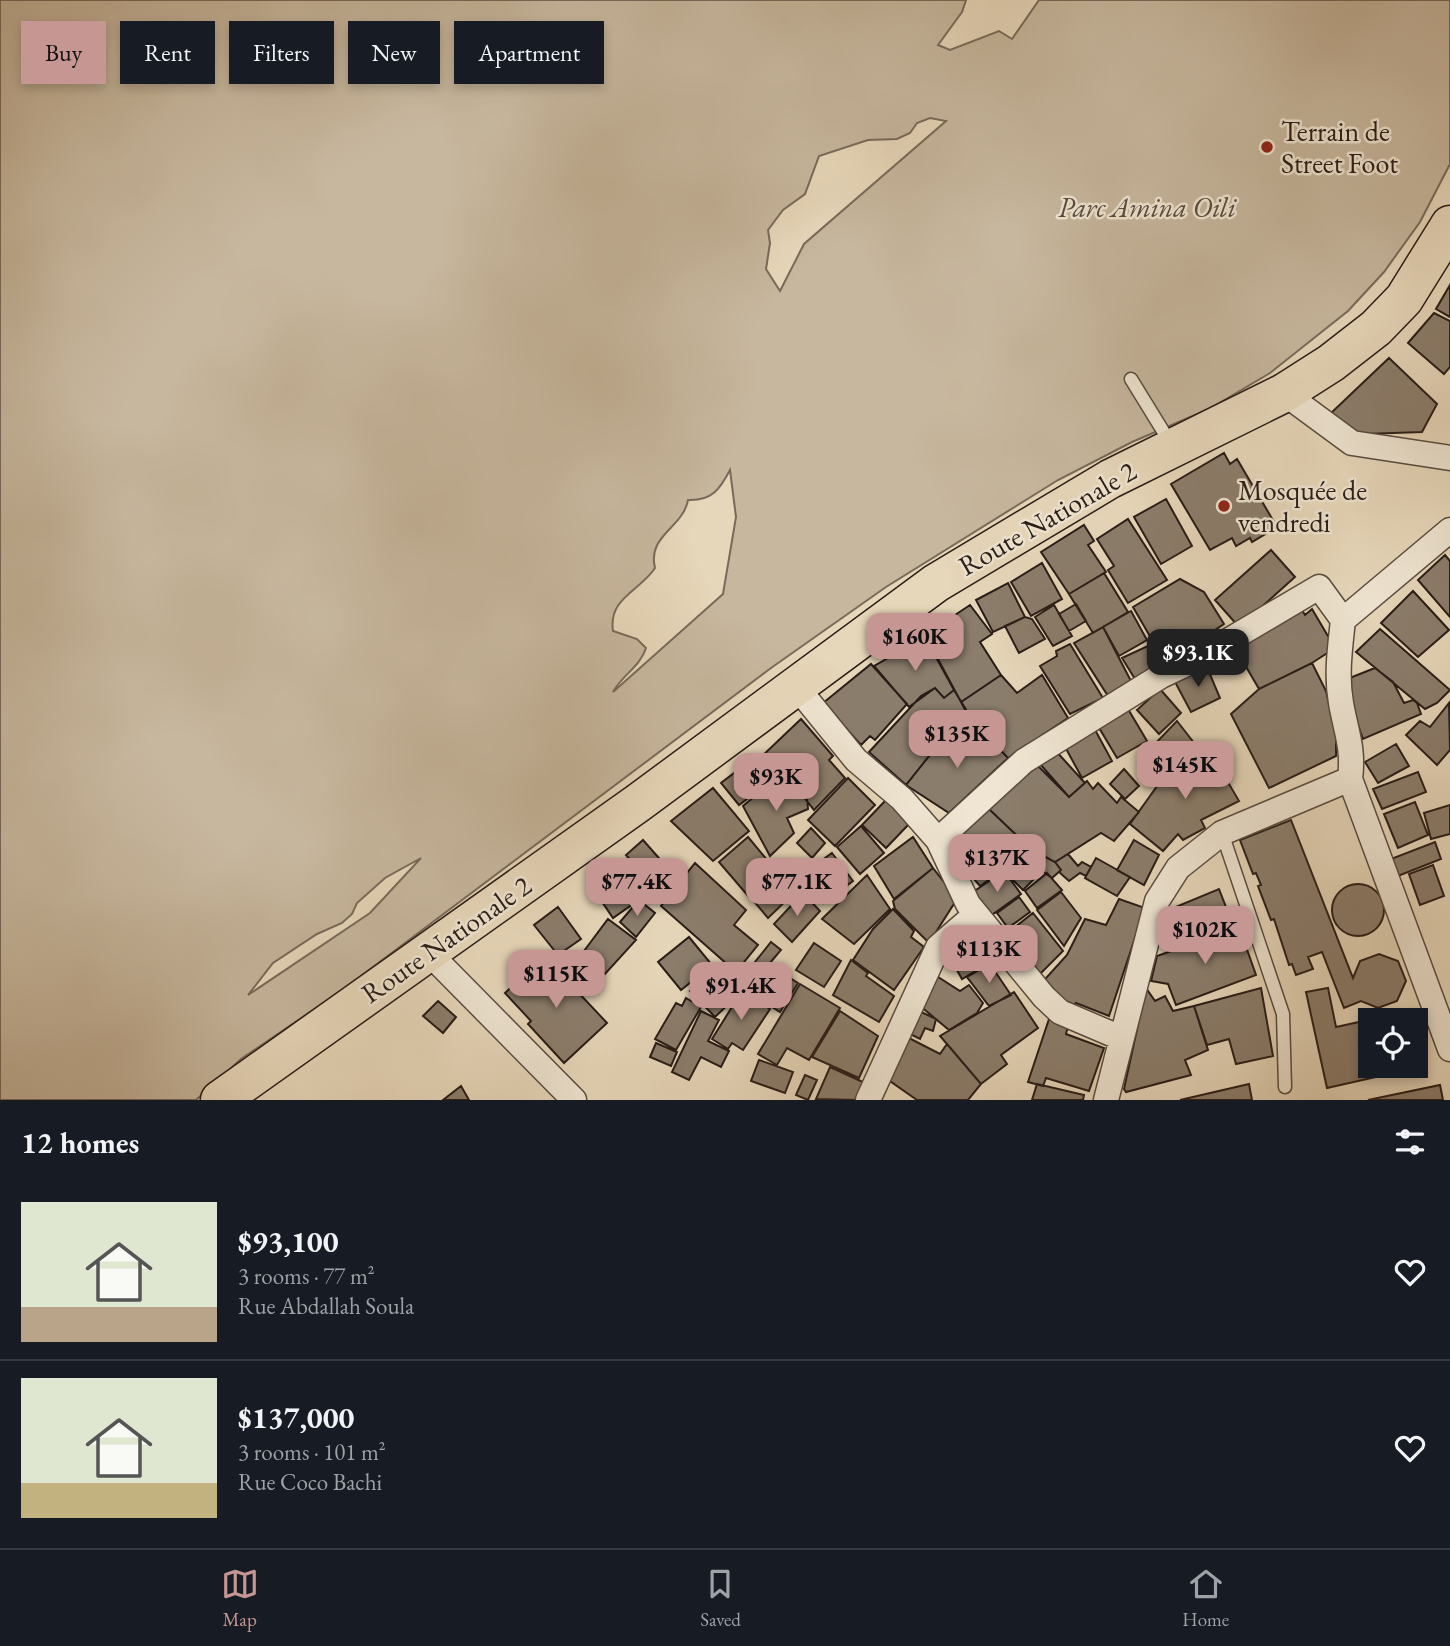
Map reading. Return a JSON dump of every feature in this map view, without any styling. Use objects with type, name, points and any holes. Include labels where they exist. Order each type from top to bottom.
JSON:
[{"type":"main road","name":"Route Nationale 2","points":[[219,1100],[638,803],[936,583],[1031,524],[1173,447],[1284,393],[1331,363],[1376,328],[1404,299],[1450,225]]},
{"type":"street","points":[[1284,393],[1352,443],[1450,458]]},
{"type":"street","points":[[1343,620],[1450,530]]},
{"type":"street","points":[[938,841],[1024,761],[1161,676],[1199,658],[1319,587],[1343,620],[1338,670],[1341,702],[1353,753],[1350,779],[1450,1049]]},
{"type":"street","points":[[795,685],[856,760],[902,799],[938,841],[976,914],[1006,954],[1060,1012],[1121,1038]]},
{"type":"street","points":[[1106,1100],[1157,901],[1178,868],[1222,832],[1350,779]]},
{"type":"street","points":[[868,1100],[938,947],[976,914]]},
{"type":"street","points":[[428,952],[574,1100]]},
{"type":"lane","points":[[1131,379],[1173,447]]},
{"type":"lane","points":[[1222,832],[1283,1014],[1285,1087]]},
{"type":"green space","name":"Parc Amina Oili","points":[[0,0],[966,0],[962,12],[938,45],[950,50],[999,31],[1012,39],[1039,0],[1450,0],[1450,164],[1420,222],[1384,272],[1348,311],[1270,373],[1209,409],[1132,442],[1058,480],[886,587],[771,668],[341,991],[241,1059],[196,1100],[0,1100]],"holes":[[[930,118],[946,121],[804,244],[780,291],[766,269],[770,243],[768,230],[783,210],[805,194],[819,156],[868,140],[897,139],[910,133],[917,123]],[[730,470],[736,517],[723,594],[613,692],[640,660],[646,648],[637,639],[613,631],[615,610],[655,568],[656,547],[680,518],[688,500],[709,496],[719,488]],[[421,858],[370,913],[248,995],[273,963],[317,934],[342,923],[352,914],[357,903],[385,878]]]},
{"type":"building","points":[[1450,285],[1450,317],[1436,309]]},
{"type":"building","points":[[1434,313],[1450,321],[1450,367],[1444,374],[1408,343]]},
{"type":"building","points":[[1389,358],[1437,404],[1422,432],[1364,434],[1344,429],[1330,414]]},
{"type":"building","name":"Mosquée de vendredi","points":[[1224,453],[1230,464],[1237,459],[1277,527],[1252,542],[1250,538],[1236,546],[1232,538],[1210,550],[1171,484]]},
{"type":"building","points":[[1166,499],[1192,546],[1161,564],[1134,517]]},
{"type":"building","points":[[1128,519],[1167,580],[1128,603],[1108,570],[1114,566],[1097,539]]},
{"type":"building","points":[[1084,525],[1094,541],[1088,545],[1106,572],[1069,594],[1041,552]]},
{"type":"building","points":[[1271,550],[1295,577],[1239,627],[1215,600]]},
{"type":"building","points":[[1445,555],[1450,561],[1450,617],[1418,580]]},
{"type":"building","points":[[1042,563],[1062,599],[1031,616],[1011,582]]},
{"type":"building","points":[[1104,573],[1128,612],[1093,633],[1069,594]]},
{"type":"building","points":[[1180,579],[1204,592],[1224,624],[1186,649],[1177,634],[1155,645],[1133,607]]},
{"type":"building","points":[[1008,583],[1025,617],[993,632],[976,600]]},
{"type":"building","points":[[1413,591],[1449,630],[1418,657],[1381,623]]},
{"type":"building","points":[[1297,602],[1305,615],[1312,609],[1335,648],[1312,663],[1259,689],[1234,646]]},
{"type":"building","points":[[1076,604],[1086,621],[1069,631],[1059,614]]},
{"type":"building","points":[[970,605],[992,634],[980,642],[1001,675],[961,702],[925,635]]},
{"type":"building","points":[[1054,605],[1072,636],[1053,646],[1035,617]]},
{"type":"building","points":[[1131,611],[1147,640],[1119,656],[1103,627]]},
{"type":"building","points":[[1025,617],[1032,619],[1045,639],[1019,653],[1005,626]]},
{"type":"building","points":[[1103,627],[1133,685],[1108,696],[1074,643]]},
{"type":"building","points":[[1380,629],[1450,690],[1437,703],[1425,709],[1356,652]]},
{"type":"building","points":[[925,637],[954,690],[944,698],[935,688],[909,707],[874,666]]},
{"type":"building","points":[[1070,644],[1103,698],[1070,714],[1040,666],[1057,656],[1056,651]]},
{"type":"building","points":[[1150,645],[1161,665],[1135,679],[1122,658]]},
{"type":"building","points":[[1312,663],[1326,691],[1336,732],[1336,756],[1269,788],[1231,714],[1259,689]]},
{"type":"building","points":[[871,664],[907,704],[875,740],[870,736],[861,745],[823,703]]},
{"type":"building","points":[[1206,665],[1220,698],[1191,712],[1175,682]]},
{"type":"building","points":[[1375,668],[1393,682],[1404,703],[1413,700],[1417,703],[1421,714],[1363,739],[1342,681]]},
{"type":"building","points":[[1001,675],[1017,693],[1042,675],[1068,718],[1008,758],[970,719],[961,702]]},
{"type":"building","points":[[935,688],[944,698],[954,690],[974,723],[947,753],[937,746],[906,785],[869,752],[921,696]]},
{"type":"building","points":[[1160,689],[1181,713],[1159,734],[1137,710]]},
{"type":"building","points":[[1449,703],[1450,750],[1437,765],[1406,735],[1420,721],[1430,727]]},
{"type":"building","points":[[1128,709],[1147,741],[1117,758],[1098,726]]},
{"type":"building","points":[[801,719],[833,756],[829,760],[845,778],[814,810],[781,769],[767,777],[757,761]]},
{"type":"building","points":[[1177,721],[1198,748],[1171,769],[1151,748]]},
{"type":"building","points":[[974,723],[1008,758],[949,813],[906,785],[937,746],[947,753]]},
{"type":"building","points":[[1094,728],[1112,761],[1082,778],[1064,745]]},
{"type":"building","points":[[1396,744],[1409,766],[1378,783],[1365,762]]},
{"type":"building","points":[[1208,748],[1239,801],[1201,820],[1205,828],[1183,840],[1178,834],[1163,851],[1130,824],[1165,775]]},
{"type":"building","points":[[1055,750],[1085,783],[1069,797],[1040,764]]},
{"type":"building","points":[[1035,763],[1069,797],[1087,781],[1093,789],[1098,783],[1117,803],[1121,797],[1139,812],[1114,841],[1101,833],[1055,862],[1030,848],[989,809]]},
{"type":"building","points":[[742,767],[760,789],[739,805],[721,783]]},
{"type":"building","points":[[1124,769],[1139,786],[1125,799],[1110,784]]},
{"type":"building","points":[[1418,772],[1426,792],[1382,809],[1373,789]]},
{"type":"building","points":[[790,778],[807,798],[808,809],[787,818],[794,833],[770,856],[743,806],[761,791]]},
{"type":"building","points":[[848,778],[875,805],[835,846],[808,820]]},
{"type":"building","points":[[713,788],[749,831],[713,861],[671,821]]},
{"type":"building","points":[[886,800],[910,823],[886,848],[862,825]]},
{"type":"building","points":[[1415,802],[1428,835],[1398,848],[1384,814]]},
{"type":"building","points":[[1450,805],[1450,834],[1431,839],[1424,813]]},
{"type":"building","points":[[989,809],[1032,850],[980,886],[966,870],[973,864],[953,838]]},
{"type":"building","points":[[1291,820],[1353,978],[1360,961],[1379,954],[1398,961],[1406,981],[1397,1001],[1378,1008],[1361,1001],[1344,1008],[1322,952],[1308,957],[1313,969],[1296,975],[1292,964],[1289,965],[1274,919],[1271,920],[1258,886],[1261,885],[1256,873],[1253,874],[1240,840]]},
{"type":"building","points":[[861,826],[884,853],[860,874],[837,847]]},
{"type":"building","points":[[811,828],[825,843],[812,858],[797,843]]},
{"type":"building","points":[[748,837],[768,861],[757,870],[766,880],[749,897],[719,862]]},
{"type":"building","points":[[913,837],[933,868],[894,899],[874,866]]},
{"type":"building","points":[[643,840],[672,873],[655,888],[626,855]]},
{"type":"building","points":[[1134,840],[1159,855],[1144,885],[1117,870]]},
{"type":"building","points":[[1435,842],[1441,859],[1398,876],[1391,859]]},
{"type":"building","points":[[1032,850],[1055,862],[1061,870],[1052,878],[1042,871],[1023,890],[1004,871]]},
{"type":"building","points":[[832,853],[853,881],[823,903],[813,888],[824,880],[814,866]]},
{"type":"building","points":[[1068,854],[1078,866],[1082,862],[1091,867],[1086,876],[1080,873],[1069,881],[1059,872],[1061,870],[1055,862]]},
{"type":"building","points":[[1096,858],[1130,877],[1117,896],[1085,878]]},
{"type":"building","points":[[627,859],[650,892],[613,918],[590,884]]},
{"type":"building","points":[[695,863],[746,910],[734,925],[758,945],[736,972],[661,906]]},
{"type":"building","points":[[1433,865],[1444,896],[1420,905],[1409,874]]},
{"type":"building","points":[[933,868],[957,899],[929,943],[895,909],[893,901]]},
{"type":"building","points":[[1004,871],[1021,894],[989,917],[973,892]]},
{"type":"building","points":[[1047,873],[1062,890],[1037,908],[1025,891]]},
{"type":"building","points":[[780,874],[796,891],[768,918],[752,899]]},
{"type":"building","points":[[867,875],[890,909],[854,944],[822,919]]},
{"type":"building","points":[[1358,884],[1377,891],[1384,910],[1377,929],[1358,936],[1339,929],[1332,910],[1339,891]]},
{"type":"building","points":[[1219,889],[1231,920],[1206,930],[1209,938],[1181,948],[1166,911]]},
{"type":"building","points":[[1061,892],[1081,918],[1064,946],[1037,910]]},
{"type":"building","points":[[803,893],[820,911],[792,942],[774,924]]},
{"type":"building","points":[[1019,897],[1030,912],[1008,928],[997,913]]},
{"type":"building","points":[[1119,899],[1145,908],[1109,1016],[1076,1003],[1071,1008],[1037,988],[1067,955],[1085,919],[1106,925]]},
{"type":"building","points":[[639,900],[655,913],[636,937],[620,922]]},
{"type":"building","points":[[558,907],[581,939],[558,955],[534,925]]},
{"type":"building","points":[[893,909],[914,931],[911,937],[924,947],[894,990],[853,960],[873,929]]},
{"type":"building","points":[[1033,913],[1063,951],[1034,980],[1001,938]]},
{"type":"building","points":[[608,919],[636,940],[605,974],[581,955]]},
{"type":"building","points":[[1239,927],[1256,975],[1176,1005],[1168,984],[1151,981],[1157,956]]},
{"type":"building","points":[[969,932],[987,964],[962,979],[944,947]]},
{"type":"building","points":[[689,937],[712,965],[681,990],[658,962]]},
{"type":"building","points":[[771,942],[781,950],[764,970],[755,962]]},
{"type":"building","points":[[814,943],[841,961],[824,987],[796,970]]},
{"type":"building","points":[[544,956],[607,1023],[564,1063],[528,1024],[531,1021],[505,993]]},
{"type":"building","points":[[851,960],[868,973],[866,976],[894,996],[879,1022],[833,995]]},
{"type":"building","points":[[990,964],[1011,995],[989,1006],[967,977]]},
{"type":"building","points":[[711,971],[736,997],[715,1017],[690,991]]},
{"type":"building","points":[[779,971],[798,983],[780,1012],[761,1000]]},
{"type":"building","points":[[935,975],[960,991],[969,985],[983,1003],[977,1013],[949,1030],[919,1005]]},
{"type":"building","points":[[800,984],[840,1008],[809,1060],[787,1048],[777,1065],[758,1054]]},
{"type":"building","points":[[1146,988],[1155,1001],[1165,996],[1173,1011],[1194,1006],[1208,1050],[1185,1060],[1191,1075],[1126,1092],[1124,1089]]},
{"type":"building","points":[[1261,988],[1273,1056],[1236,1064],[1229,1039],[1207,1045],[1194,1006]]},
{"type":"building","points":[[1328,988],[1336,1027],[1358,1022],[1358,1078],[1372,1078],[1327,1088],[1306,992]]},
{"type":"building","points":[[742,991],[770,1009],[743,1050],[732,1043],[728,1049],[712,1039]]},
{"type":"building","points":[[1014,992],[1038,1028],[1001,1055],[1007,1064],[981,1084],[940,1036]]},
{"type":"building","points":[[686,998],[701,1007],[676,1050],[655,1039],[676,1003],[682,1006]]},
{"type":"building","points":[[438,1001],[456,1017],[443,1033],[423,1016]]},
{"type":"building","points":[[917,1010],[936,1019],[933,1031],[925,1028],[920,1039],[908,1033]]},
{"type":"building","points":[[701,1011],[719,1020],[708,1041],[729,1051],[721,1067],[701,1057],[689,1080],[672,1072]]},
{"type":"building","points":[[840,1011],[878,1036],[859,1078],[812,1057]]},
{"type":"building","points":[[1049,1019],[1068,1026],[1066,1034],[1104,1048],[1089,1091],[1046,1078],[1043,1086],[1028,1082]]},
{"type":"building","points":[[903,1035],[940,1054],[947,1044],[981,1084],[968,1100],[917,1100],[890,1081]]},
{"type":"building","points":[[656,1043],[677,1052],[671,1066],[650,1057]]},
{"type":"building","points":[[759,1060],[793,1072],[785,1093],[751,1081]]},
{"type":"building","points":[[830,1067],[865,1083],[857,1100],[816,1099]]},
{"type":"building","points":[[805,1075],[817,1080],[808,1100],[796,1095]]},
{"type":"building","points":[[1037,1084],[1084,1095],[1083,1100],[1032,1100]]},
{"type":"building","points":[[1249,1084],[1252,1100],[1180,1100]]},
{"type":"building","points":[[1440,1085],[1443,1100],[1368,1100]]},
{"type":"building","points":[[461,1086],[469,1100],[443,1100]]},
{"type":"place","name":"Terrain de Street Foot","points":[[1267,147]]},
{"type":"place","name":"Mosquée de vendredi","points":[[1224,506]]}]
